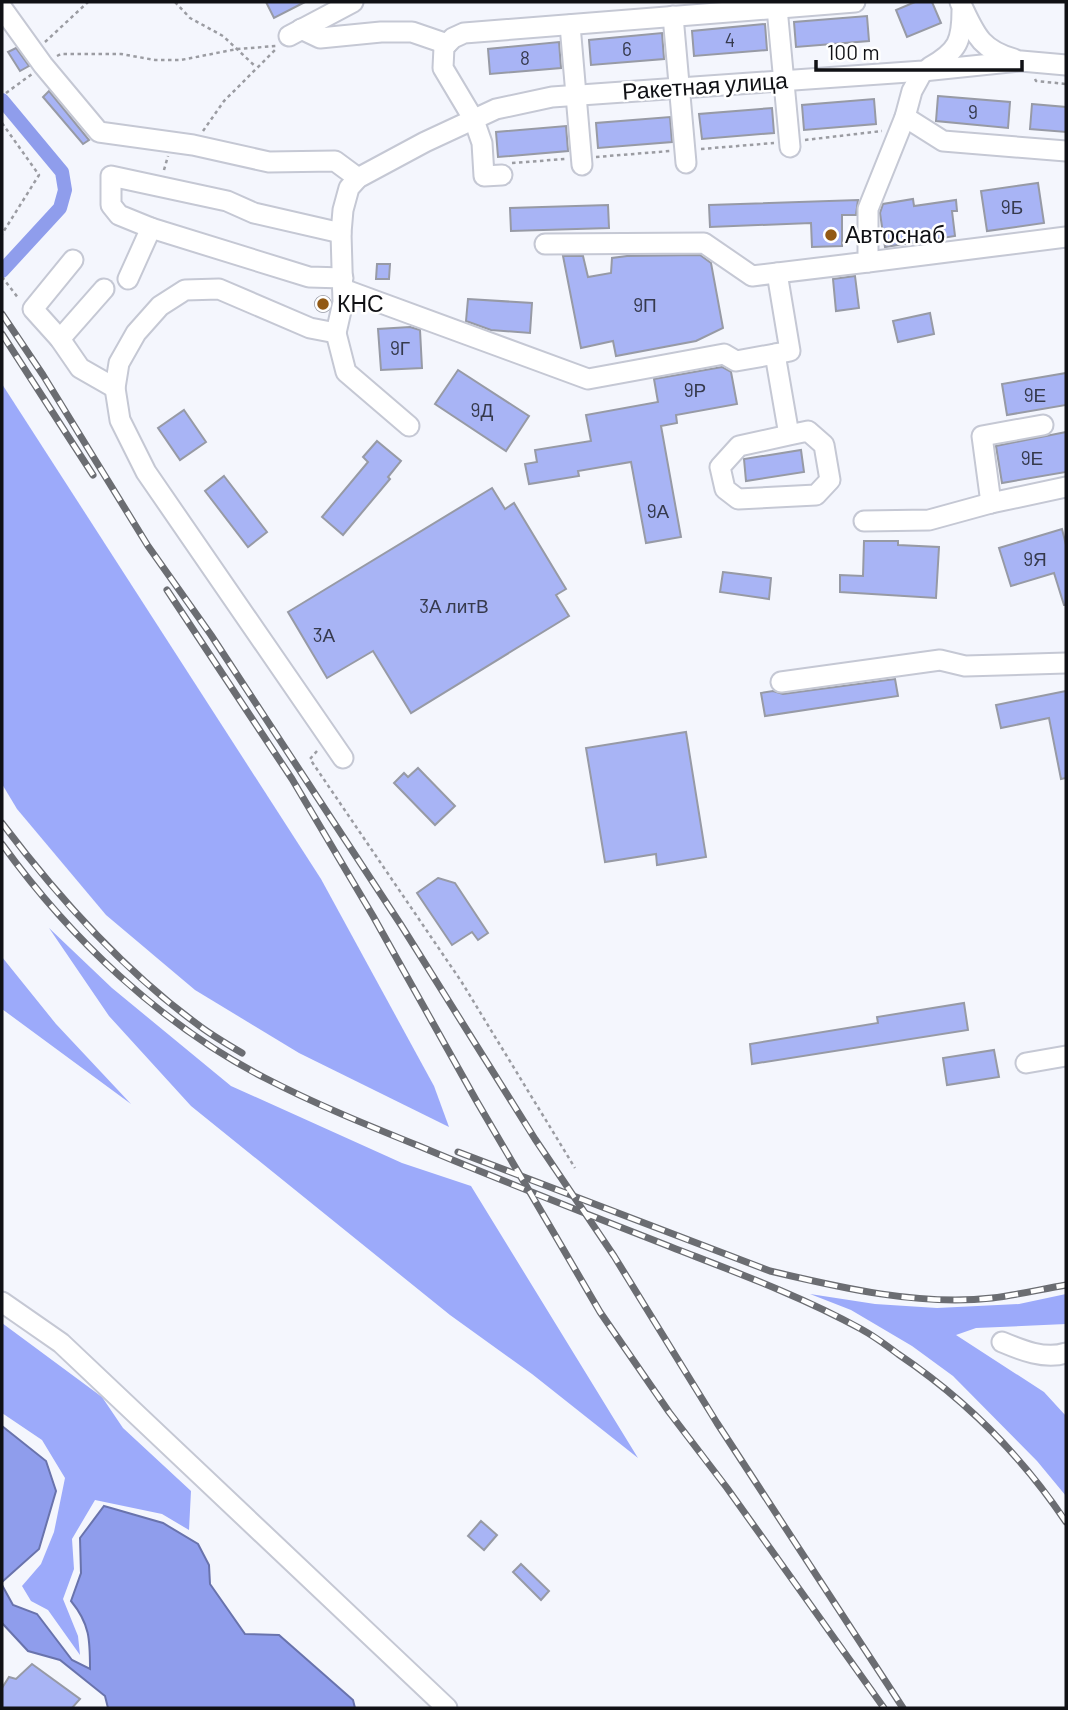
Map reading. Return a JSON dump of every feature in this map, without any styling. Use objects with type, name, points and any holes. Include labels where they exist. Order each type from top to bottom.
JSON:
[{"type":"street","points":[[353,2],[295,33],[320,38],[412,32],[447,44]]},
{"type":"street","points":[[502,175],[484,176],[482,143],[474,120],[443,68],[444,47],[464,33],[855,2]]},
{"type":"street","points":[[961,3],[975,33],[986,48],[1021,61]]},
{"type":"street","points":[[868,262],[868,209],[912,91],[923,71],[947,57],[958,44],[962,31],[961,3]]},
{"type":"street","points":[[2,8],[38,59],[99,132],[183,144],[269,162],[335,161],[358,178],[349,188],[343,210],[343,302],[336,332],[346,372],[409,426]]},
{"type":"street","points":[[777,8],[790,144]]},
{"type":"street","points":[[673,16],[686,156]]},
{"type":"street","points":[[570,24],[582,161]]},
{"type":"street","name":"Ракетная улица","points":[[358,178],[496,108],[517,103],[1021,61],[1066,65]]},
{"type":"street","points":[[902,123],[943,141],[1066,151]]},
{"type":"street","points":[[341,233],[254,213],[227,201],[111,176],[111,205],[119,215],[151,228],[309,277],[343,284],[587,379],[724,354],[736,361],[790,351],[777,273]]},
{"type":"street","points":[[128,278],[151,228]]},
{"type":"street","points":[[545,244],[704,243],[752,276],[1066,237]]},
{"type":"street","points":[[73,260],[33,309],[60,339],[80,369],[115,388]]},
{"type":"street","points":[[60,339],[104,289]]},
{"type":"street","points":[[336,332],[310,328],[219,289],[185,290],[160,306],[135,333],[119,363],[115,388],[120,420],[146,472],[343,758]]},
{"type":"street","points":[[775,354],[789,435]]},
{"type":"street","points":[[991,503],[982,436],[1043,425]]},
{"type":"street","points":[[808,431],[824,445],[830,480],[816,495],[738,499],[725,489],[720,467],[738,446],[789,435],[808,431]]},
{"type":"street","points":[[864,521],[929,520],[1066,487]]},
{"type":"street","points":[[781,682],[940,660],[965,666],[1066,663]]},
{"type":"street","points":[[1026,1063],[1066,1056]]},
{"type":"street","points":[[2,1301],[61,1343],[447,1708]]},
{"type":"street","points":[[1002,1342],[1035,1353],[1056,1356],[1066,1353]]},
{"type":"path","points":[[6,93],[89,2]]},
{"type":"path","points":[[175,2],[190,18],[223,36],[257,68]]},
{"type":"path","points":[[38,59],[61,54],[121,54],[155,60],[181,60],[237,49],[279,46],[183,144],[158,186]]},
{"type":"path","points":[[2,123],[39,175],[2,234]]},
{"type":"path","points":[[483,166],[686,156],[790,144],[902,123]]},
{"type":"path","points":[[2,277],[19,299],[33,309]]},
{"type":"path","points":[[329,738],[310,760],[461,981],[575,1168]]},
{"type":"shaded area","points":[[2,384],[321,879],[434,1086],[449,1127],[299,1053],[195,990],[106,915],[17,809],[2,784]]},
{"type":"shaded area","points":[[49,928],[112,988],[231,1086],[402,1163],[471,1186],[638,1458],[532,1374],[450,1315],[191,1106],[109,1016]]},
{"type":"shaded area","points":[[2,957],[56,1024],[131,1104],[2,1009]]},
{"type":"shaded area","points":[[810,1294],[875,1304],[937,1308],[1019,1304],[1066,1294],[1066,1324],[976,1328],[956,1335],[1044,1392],[1066,1416],[1066,1496],[1037,1461],[953,1376],[912,1346],[851,1310]]},
{"type":"shaded area","points":[[2,1323],[102,1397],[123,1428],[191,1491],[189,1530],[162,1514],[95,1500],[72,1539],[74,1569],[63,1599],[78,1636],[80,1655],[48,1610],[31,1601],[22,1586],[41,1564],[54,1532],[65,1478],[42,1440],[2,1413]]},
{"type":"shaded area","points":[[2,1426],[46,1461],[56,1491],[39,1549],[2,1582]]},
{"type":"shaded area","points":[[104,1506],[163,1523],[198,1544],[209,1565],[210,1584],[245,1634],[279,1635],[353,1700],[355,1708],[108,1708],[105,1696],[60,1660],[28,1651],[2,1623],[2,1585],[13,1605],[37,1614],[72,1660],[90,1669],[88,1633],[82,1617],[71,1601],[81,1573],[80,1538]]},
{"type":"building","points":[[266,2],[305,2],[274,18]]},
{"type":"building","points":[[915,2],[932,2],[941,23],[907,37],[896,10]]},
{"type":"building","points":[[867,16],[869,41],[796,47],[794,22]]},
{"type":"building","points":[[765,24],[767,50],[694,56],[692,31]]},
{"type":"building","points":[[662,33],[664,59],[591,65],[589,40]]},
{"type":"building","points":[[559,42],[561,68],[490,74],[488,49]]},
{"type":"building","points":[[16,48],[29,66],[20,71],[8,52]]},
{"type":"building","points":[[49,91],[89,140],[83,144],[43,97]]},
{"type":"building","points":[[938,96],[1010,102],[1008,128],[936,121]]},
{"type":"building","points":[[874,99],[876,124],[804,130],[802,105]]},
{"type":"building","points":[[1032,104],[1066,107],[1066,132],[1030,129]]},
{"type":"building","points":[[772,108],[774,133],[702,139],[699,114]]},
{"type":"building","points":[[670,117],[672,142],[598,148],[596,123]]},
{"type":"building","points":[[566,126],[568,151],[498,157],[496,132]]},
{"type":"building","points":[[1038,183],[1044,223],[987,231],[981,191]]},
{"type":"building","points":[[913,199],[914,206],[956,200],[957,211],[952,211],[955,236],[885,247],[880,213],[883,204]]},
{"type":"building","points":[[858,200],[856,215],[842,215],[842,246],[812,247],[811,223],[710,227],[709,205]]},
{"type":"building","points":[[608,205],[609,228],[511,231],[510,208]]},
{"type":"building","points":[[700,255],[711,263],[723,328],[696,341],[616,356],[613,341],[581,348],[563,256],[583,256],[588,277],[611,273],[612,258]]},
{"type":"building","points":[[377,264],[390,264],[389,279],[376,279]]},
{"type":"building","points":[[855,276],[859,308],[836,311],[833,279]]},
{"type":"building","name":"КНС","points":[[323,296],[329,298],[329,310],[323,312],[317,310],[315,304],[317,298]]},
{"type":"building","points":[[468,299],[532,303],[530,333],[491,330],[466,321]]},
{"type":"building","points":[[930,313],[934,334],[898,342],[893,321]]},
{"type":"building","points":[[410,327],[420,330],[422,368],[381,370],[378,329]]},
{"type":"building","points":[[722,367],[731,372],[737,404],[676,415],[677,423],[661,426],[681,537],[646,543],[631,462],[578,471],[579,476],[529,484],[525,464],[537,462],[535,450],[591,441],[586,415],[658,402],[654,379]]},
{"type":"building","points":[[458,370],[529,416],[506,451],[435,404]]},
{"type":"building","points":[[1066,373],[1066,405],[1007,415],[1002,384]]},
{"type":"building","points":[[184,410],[206,442],[180,460],[158,428]]},
{"type":"building","points":[[1066,432],[1066,472],[1002,483],[996,446]]},
{"type":"building","points":[[377,441],[401,461],[388,477],[390,479],[343,535],[322,517],[368,462],[363,457]]},
{"type":"building","points":[[801,450],[804,472],[746,481],[744,459]]},
{"type":"building","points":[[224,476],[267,532],[248,547],[205,491]]},
{"type":"building","points":[[492,488],[505,509],[514,503],[566,589],[556,595],[569,616],[411,713],[373,651],[327,678],[288,612]]},
{"type":"building","points":[[1062,529],[1066,545],[1066,605],[1054,573],[1011,586],[999,548]]},
{"type":"building","points":[[864,541],[898,541],[898,545],[939,547],[936,598],[840,592],[840,575],[863,576]]},
{"type":"building","points":[[723,572],[771,578],[769,599],[720,592]]},
{"type":"building","points":[[895,679],[898,696],[765,716],[761,693],[773,691],[783,694]]},
{"type":"building","points":[[1066,691],[1066,778],[1061,779],[1049,718],[1001,728],[996,705]]},
{"type":"building","points":[[686,732],[706,857],[657,865],[656,854],[605,862],[586,748]]},
{"type":"building","points":[[418,768],[455,806],[435,825],[394,783],[404,773],[408,777]]},
{"type":"building","points":[[438,878],[455,883],[488,933],[478,940],[472,932],[452,945],[417,893]]},
{"type":"building","points":[[964,1003],[968,1030],[752,1064],[750,1044],[878,1023],[877,1017]]},
{"type":"building","points":[[994,1050],[999,1077],[947,1085],[943,1058]]},
{"type":"building","points":[[481,1521],[497,1535],[484,1550],[468,1536]]},
{"type":"building","points":[[521,1564],[549,1591],[541,1600],[513,1572]]},
{"type":"building","points":[[32,1664],[80,1699],[72,1708],[2,1708],[2,1688],[9,1677],[16,1679]]},
{"type":"waterway","points":[[2,100],[62,172],[65,190],[60,208],[2,271]]},
{"type":"railway","points":[[2,314],[43,375],[148,546],[211,635],[401,925],[535,1139],[614,1256],[717,1423],[903,1708]]},
{"type":"railway","points":[[2,334],[93,475]]},
{"type":"railway","points":[[167,590],[292,779],[600,1312],[669,1412],[727,1488],[884,1708]]},
{"type":"railway","points":[[2,823],[68,904],[142,979],[208,1032],[242,1053]]},
{"type":"railway","points":[[2,844],[57,913],[87,945],[154,1005],[226,1056],[284,1088],[341,1114],[768,1285],[861,1329],[923,1371],[969,1409],[1011,1451],[1066,1522]]},
{"type":"railway","points":[[458,1152],[770,1271],[825,1284],[937,1300],[1001,1297],[1066,1285]]},
{"type":"place","name":"Автоснаб","points":[[831,235]]},
{"type":"place","name":"КНС","points":[[323,304]]}]
